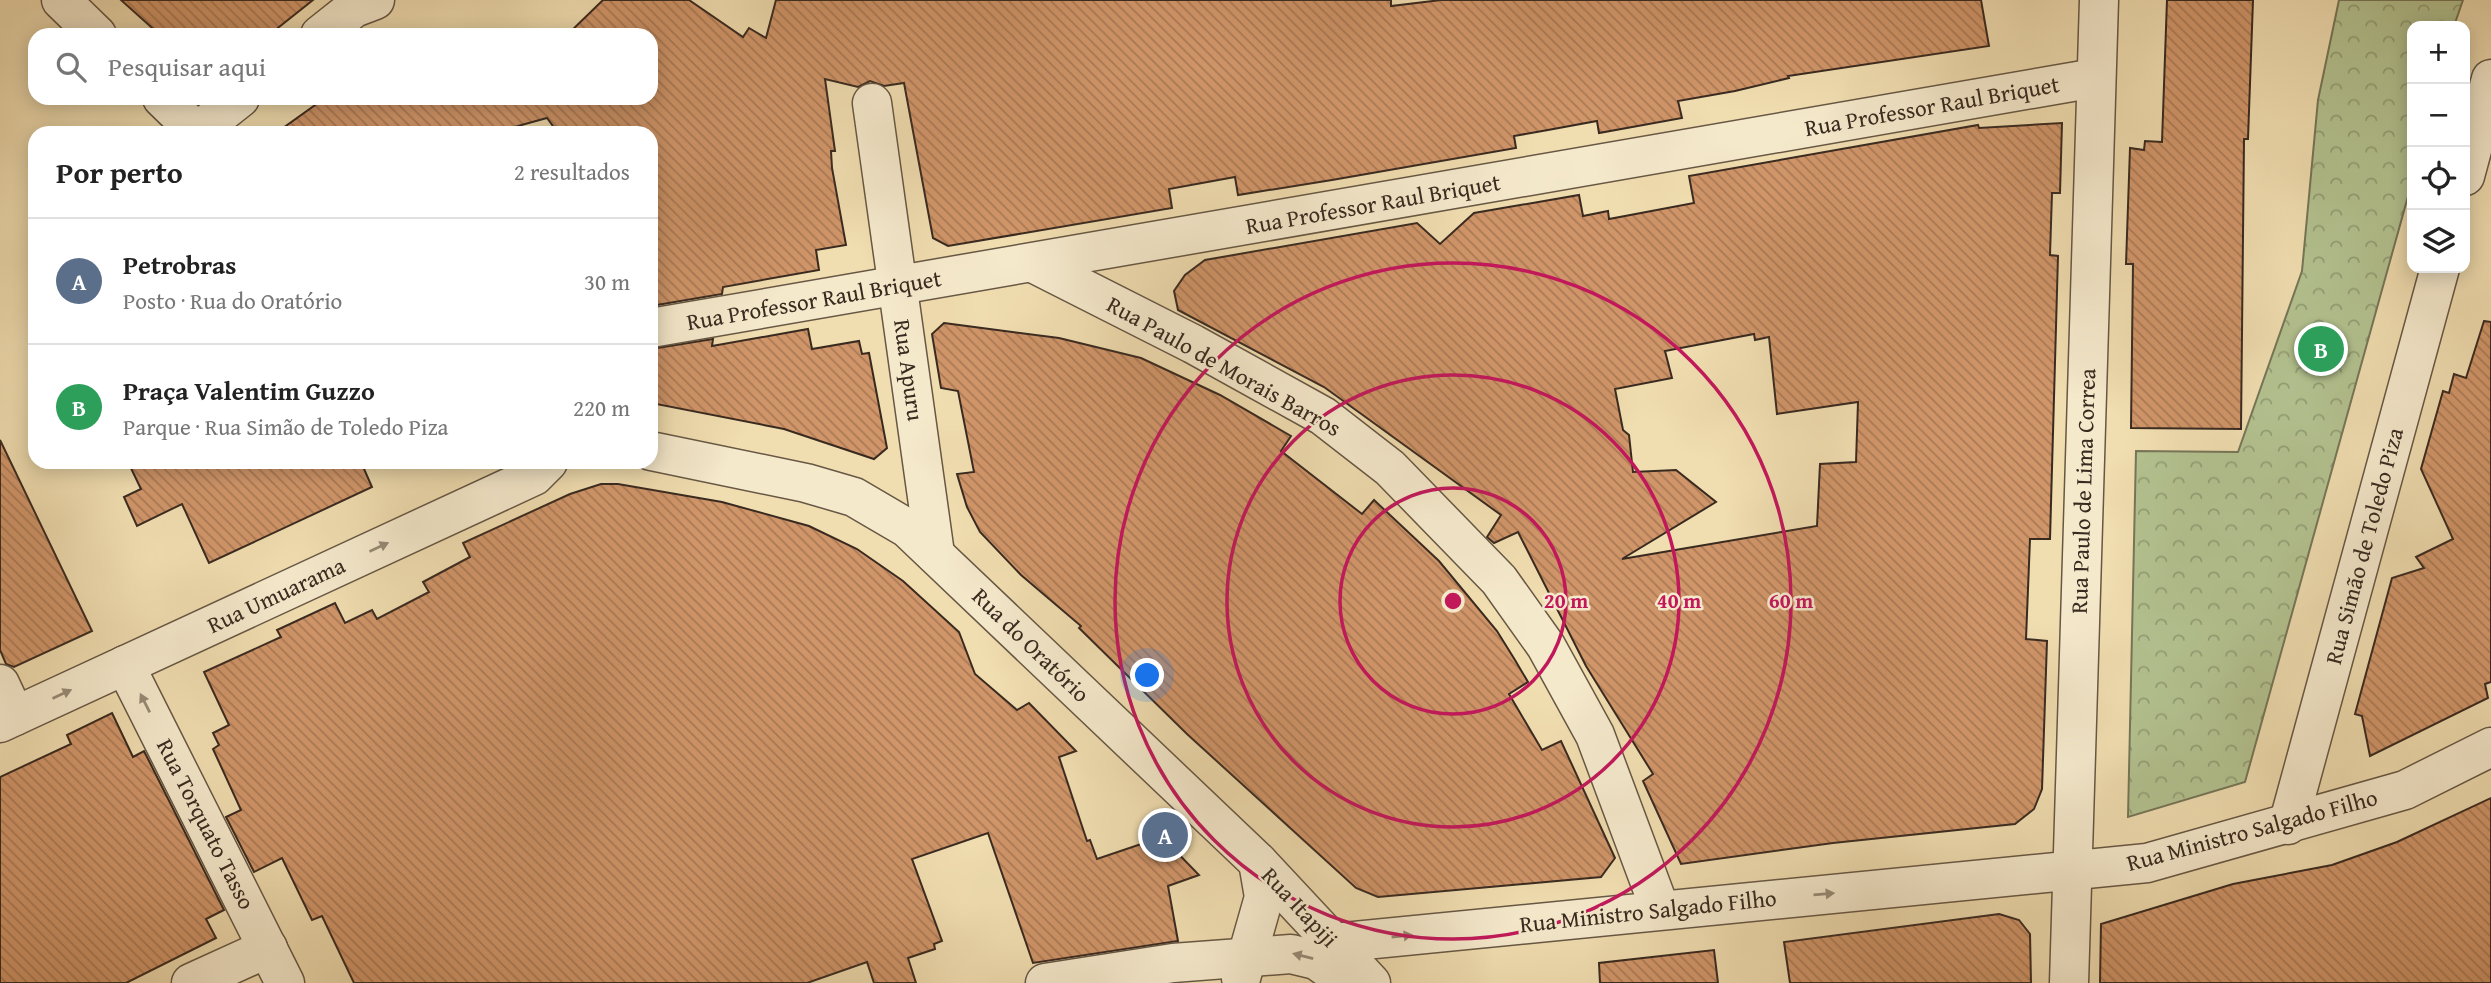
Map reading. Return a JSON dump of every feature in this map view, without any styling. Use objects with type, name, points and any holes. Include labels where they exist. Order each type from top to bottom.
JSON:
[{"type":"street","points":[[61,0],[90,28]]},
{"type":"street","points":[[329,28],[354,8],[376,0]]},
{"type":"street","name":"Rua Paulo de Lima Correa","points":[[2068,983],[2099,0]]},
{"type":"street","name":"Rua Professor Raul Briquet","points":[[658,327],[2095,78]]},
{"type":"street","points":[[2470,157],[2491,79]]},
{"type":"street","name":"Rua Apuru","points":[[872,103],[935,554]]},
{"type":"street","points":[[169,105],[191,126]]},
{"type":"street","points":[[206,126],[232,105]]},
{"type":"street","name":"Rua Paulo de Morais Barros","points":[[1033,263],[1193,344],[1324,416],[1390,468],[1499,580],[1546,646],[1595,736],[1660,909]]},
{"type":"street","name":"Rua Simão de Toledo Piza","points":[[2288,825],[2439,273]]},
{"type":"street","name":"Rua do Oratório","points":[[658,452],[806,483],[854,497],[907,528],[1258,862]]},
{"type":"street","name":"Rua Umuarama","points":[[5,708],[125,665],[534,476],[541,469]]},
{"type":"street","name":"Rua Torquato Tasso","points":[[125,665],[285,983]]},
{"type":"street","name":"Rua Ministro Salgado Filho","points":[[1334,943],[2147,863],[2405,790],[2491,747]]},
{"type":"street","name":"Rua Ministro Salgado Filho","points":[[1961,881],[2013,861],[2045,843],[2074,813]]},
{"type":"street","points":[[1244,969],[1264,897],[1258,862]]},
{"type":"street","name":"Rua Itapiji","points":[[1258,862],[1371,983]]},
{"type":"street","points":[[191,983],[268,948]]},
{"type":"street","points":[[1045,983],[1244,969],[1291,954],[1316,960],[1349,983]]},
{"type":"green space","points":[[2339,0],[2463,0],[2456,21],[2407,21],[2407,200],[2245,782],[2128,817],[2136,451],[2238,452],[2302,271],[2318,100]]},
{"type":"building","points":[[121,0],[313,0],[278,28],[152,28]]},
{"type":"building","points":[[603,0],[689,0],[743,37],[749,28],[766,38],[776,0],[1391,0],[1391,6],[1441,0],[1981,0],[1989,46],[1788,76],[1789,78],[1735,91],[1678,101],[1682,118],[1599,133],[1597,121],[1514,136],[1516,148],[1238,195],[1235,177],[1169,189],[1172,208],[948,246],[933,238],[904,83],[884,86],[870,81],[858,87],[825,79],[835,151],[831,151],[832,168],[846,245],[816,250],[819,270],[723,287],[722,294],[658,305],[658,126],[553,126],[547,118],[518,126],[286,126],[315,105],[658,105],[658,28],[574,28]]},
{"type":"building","points":[[2167,0],[2253,0],[2248,139],[2244,139],[2241,429],[2131,428],[2133,264],[2126,264],[2130,148],[2144,150],[2145,141],[2162,142]]},
{"type":"building","points":[[2062,123],[2060,193],[2052,193],[2050,255],[2058,256],[2050,539],[2030,539],[2026,639],[2047,641],[2042,789],[2034,809],[2015,824],[1833,843],[1681,864],[1643,781],[1653,774],[1586,666],[1518,532],[1494,543],[1487,537],[1501,515],[1324,387],[1178,310],[1174,291],[1185,275],[1205,260],[1417,223],[1440,244],[1474,213],[1579,195],[1583,216],[1608,211],[1609,219],[1694,203],[1689,176],[1978,125],[1979,128]],"holes":[[[1754,334],[1755,340],[1769,337],[1777,414],[1858,402],[1856,462],[1820,464],[1817,526],[1622,559],[1716,502],[1676,470],[1633,472],[1629,435],[1623,430],[1615,389],[1672,378],[1665,351]]]},
{"type":"building","points":[[2484,321],[2491,322],[2491,682],[2485,684],[2488,698],[2370,756],[2362,716],[2355,714],[2392,578],[2424,568],[2416,557],[2453,539],[2421,469],[2443,391],[2449,393],[2454,374],[2466,378]]},
{"type":"building","points":[[944,323],[1059,338],[1141,358],[1220,395],[1291,436],[1281,451],[1362,514],[1374,500],[1439,561],[1497,631],[1515,660],[1528,682],[1509,694],[1542,750],[1561,741],[1615,858],[1601,877],[1378,897],[1356,888],[1187,734],[1079,628],[1081,626],[1021,575],[980,532],[967,507],[957,474],[974,472],[958,391],[941,388],[932,334]]},
{"type":"building","points":[[808,329],[812,349],[859,341],[862,354],[869,353],[887,448],[874,459],[784,429],[658,404],[658,348],[713,339],[712,346]]},
{"type":"building","points":[[0,440],[92,631],[14,667],[6,664],[0,650]]},
{"type":"building","points":[[131,469],[364,469],[372,487],[209,563],[182,504],[137,526],[124,497],[141,489]]},
{"type":"building","points":[[601,484],[618,484],[722,502],[809,526],[857,549],[903,581],[959,632],[975,674],[1017,710],[1029,703],[1076,751],[1059,757],[1087,841],[1090,840],[1097,859],[1162,837],[1199,875],[1168,886],[1178,941],[1033,963],[988,833],[912,859],[942,941],[934,944],[935,949],[908,958],[916,983],[874,983],[867,962],[807,983],[354,983],[322,916],[312,920],[282,858],[254,872],[226,817],[241,810],[213,749],[219,745],[213,733],[229,725],[204,672],[281,637],[277,630],[335,603],[345,623],[372,610],[377,619],[429,592],[423,582],[470,557],[463,543],[570,494]]},
{"type":"building","points":[[112,713],[133,757],[144,751],[224,910],[206,919],[216,938],[126,983],[0,983],[0,777],[71,744],[67,735]]},
{"type":"building","points":[[2491,798],[2491,983],[2100,983],[2101,924],[2233,884],[2332,865],[2397,842]]},
{"type":"building","points":[[1999,914],[2019,920],[2030,934],[2031,983],[1790,983],[1784,942]]},
{"type":"building","points":[[1714,950],[1718,983],[1600,983],[1599,963]]},
{"type":"place","name":"Praça Valentim Guzzo","points":[[2321,349]]},
{"type":"place","name":"Petrobras","points":[[1165,835]]}]
